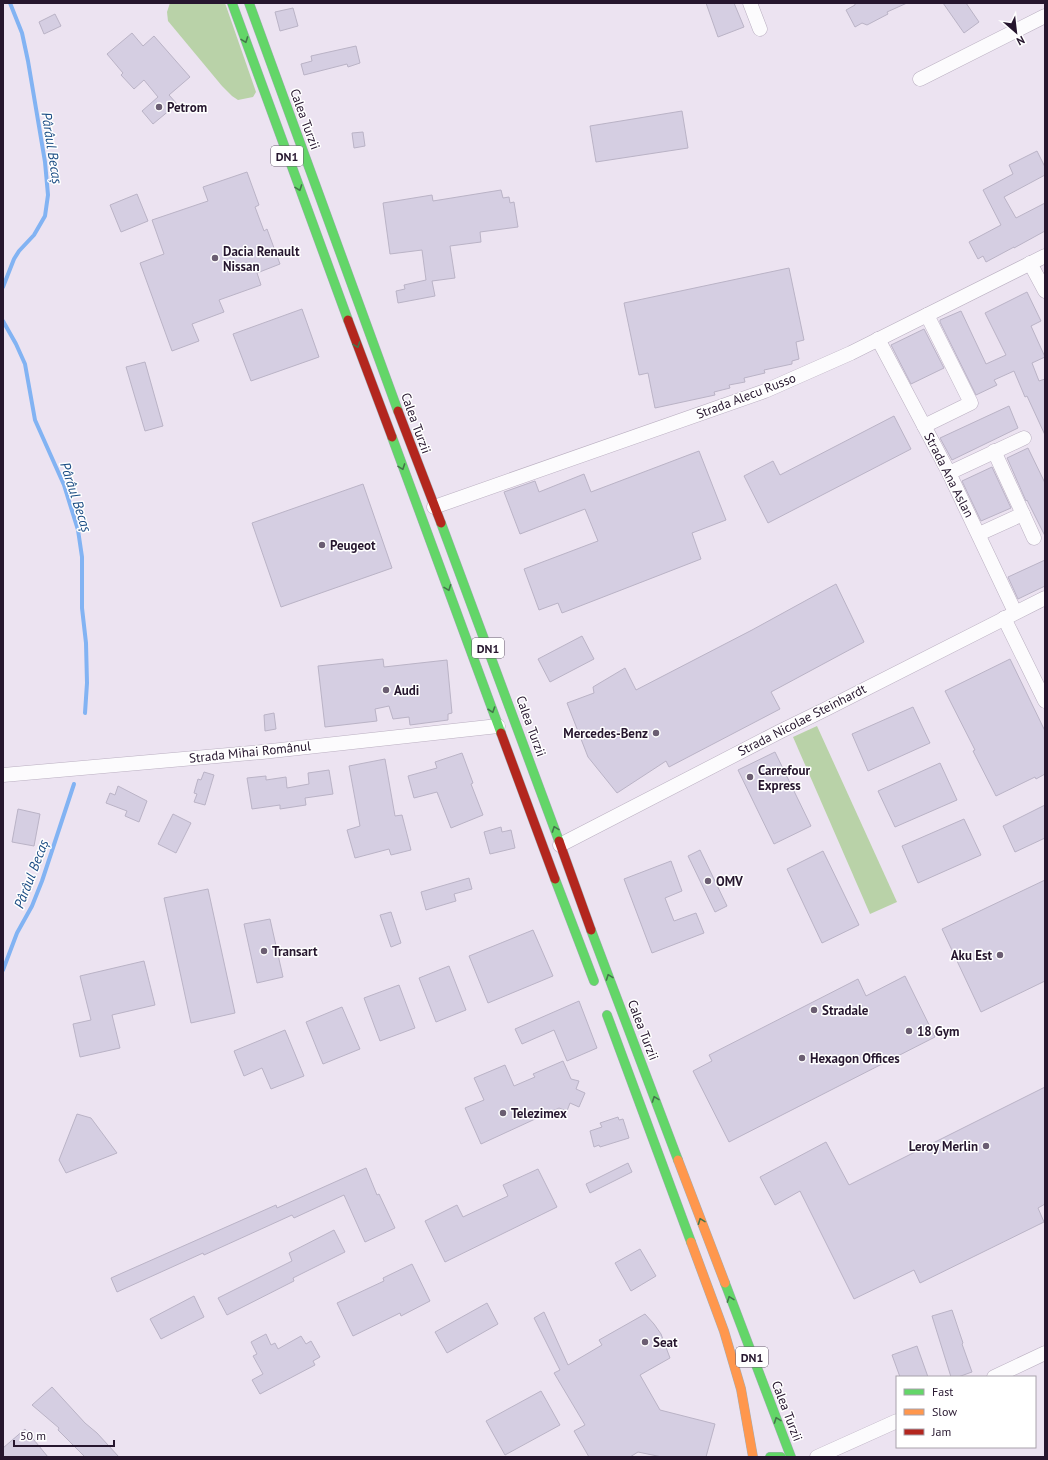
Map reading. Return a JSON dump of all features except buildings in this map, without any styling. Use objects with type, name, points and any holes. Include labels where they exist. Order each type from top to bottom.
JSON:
[{"type":"main road","name":"DN1","points":[[232,3],[333,280],[597,990]]},
{"type":"main road","name":"Calea Turzii","points":[[249,3],[434,507],[468,593],[674,1151],[791,1457]]},
{"type":"main road","name":"DN1","points":[[603,1004],[724,1331],[745,1410],[753,1457]]},
{"type":"main road","points":[[770,1457],[782,1457]]},
{"type":"street","points":[[750,3],[760,28]]},
{"type":"street","points":[[920,79],[1045,16]]},
{"type":"street","name":"Strada Alecu Russo","points":[[434,507],[765,391],[811,372],[1045,256]]},
{"type":"street","points":[[1030,263],[1045,291]]},
{"type":"street","points":[[924,426],[971,403],[927,315]]},
{"type":"street","name":"Strada Ana Aslan","points":[[878,339],[949,473],[979,534],[1009,615],[1045,701]]},
{"type":"street","points":[[949,473],[1024,438]]},
{"type":"street","points":[[994,451],[1034,538]]},
{"type":"street","points":[[979,534],[1023,514]]},
{"type":"street","name":"Strada Nicolae Steinhardt","points":[[560,845],[779,732],[1045,598]]},
{"type":"street","name":"Strada Mihai Românul","points":[[3,775],[262,752],[498,726]]},
{"type":"street","points":[[996,1376],[1045,1354]]},
{"type":"street","points":[[817,1457],[896,1421]]},
{"type":"green space","points":[[170,3],[225,3],[256,92],[253,97],[238,100],[222,86],[168,21],[167,12]]},
{"type":"green space","points":[[817,726],[897,902],[870,914],[793,737]]},
{"type":"waterway","name":"Pârâul Becaș","points":[[3,287],[14,259],[19,251],[34,235],[45,216],[48,195],[45,162],[28,61],[22,33],[10,3]]},
{"type":"waterway","name":"Pârâul Becaș","points":[[3,321],[25,364],[35,420],[64,485],[78,530],[82,557],[82,608],[86,643],[87,683],[85,713]]},
{"type":"waterway","name":"Pârâul Becaș","points":[[3,970],[17,933],[32,906],[42,881],[74,784]]},
{"type":"traffic: fast","points":[[232,3],[348,320]]},
{"type":"traffic: fast","points":[[249,3],[398,411]]},
{"type":"traffic: fast","points":[[392,437],[501,733]]},
{"type":"traffic: fast","points":[[441,523],[559,841]]},
{"type":"traffic: fast","points":[[555,879],[594,981]]},
{"type":"traffic: fast","points":[[591,930],[678,1160]]},
{"type":"traffic: fast","points":[[607,1015],[691,1242]]},
{"type":"traffic: fast","points":[[725,1283],[791,1457]]},
{"type":"traffic: fast","points":[[770,1457],[781,1457]]},
{"type":"traffic: slow","points":[[678,1160],[725,1283]]},
{"type":"traffic: slow","points":[[691,1242],[724,1331],[741,1389],[753,1457]]},
{"type":"traffic: jam","points":[[348,320],[392,437]]},
{"type":"traffic: jam","points":[[398,411],[441,523]]},
{"type":"traffic: jam","points":[[501,733],[555,879]]},
{"type":"traffic: jam","points":[[559,841],[591,930]]},
{"type":"place","name":"Petrom","points":[[159,107]]},
{"type":"place","name":"Dacia Renault Nissan","points":[[215,258]]},
{"type":"place","name":"Peugeot","points":[[322,545]]},
{"type":"place","name":"Audi","points":[[386,690]]},
{"type":"place","name":"Mercedes-Benz","points":[[656,733]]},
{"type":"place","name":"Carrefour Express","points":[[750,777]]},
{"type":"place","name":"OMV","points":[[708,881]]},
{"type":"place","name":"Transart","points":[[264,951]]},
{"type":"place","name":"Aku Est","points":[[1000,955]]},
{"type":"place","name":"Stradale","points":[[814,1010]]},
{"type":"place","name":"18 Gym","points":[[909,1031]]},
{"type":"place","name":"Hexagon Offices","points":[[802,1058]]},
{"type":"place","name":"Telezimex","points":[[503,1113]]},
{"type":"place","name":"Leroy Merlin","points":[[986,1146]]},
{"type":"place","name":"Seat","points":[[645,1342]]}]
